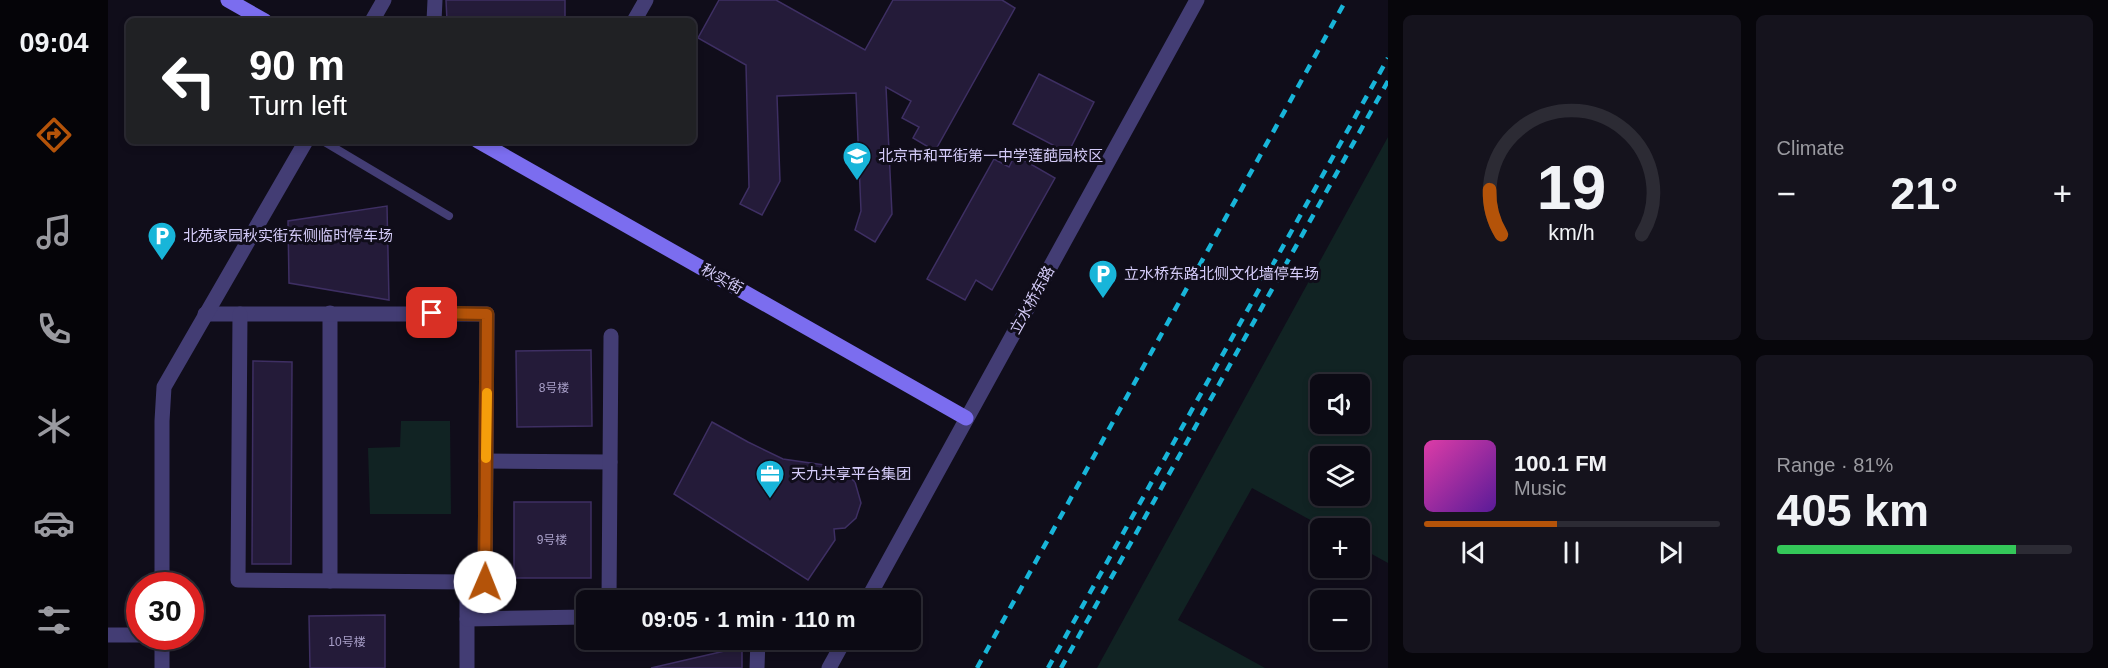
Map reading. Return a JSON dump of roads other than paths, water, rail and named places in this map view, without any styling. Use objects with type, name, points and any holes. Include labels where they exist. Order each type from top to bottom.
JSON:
[{"type":"street","points":[[228,0],[261,18]]},
{"type":"street","points":[[374,18],[384,0]]},
{"type":"street","points":[[434,18],[435,0]]},
{"type":"street","points":[[636,18],[646,0]]},
{"type":"street","name":"立水桥东路","points":[[872,590],[1197,0]]},
{"type":"street","points":[[162,572],[164,387],[304,144]]},
{"type":"street","name":"秋实街","points":[[483,144],[966,418]]},
{"type":"street","points":[[205,314],[487,314],[485,618]]},
{"type":"street","points":[[240,314],[238,580],[485,582]]},
{"type":"street","points":[[330,314],[330,581]]},
{"type":"street","points":[[609,590],[611,336]]},
{"type":"street","points":[[486,461],[610,462]]},
{"type":"street","points":[[467,582],[467,668]]},
{"type":"street","points":[[467,619],[576,617]]},
{"type":"street","points":[[108,635],[126,635]]},
{"type":"street","points":[[162,650],[162,668]]},
{"type":"street","points":[[757,668],[758,650]]},
{"type":"street","points":[[830,668],[839,650]]},
{"type":"lane","points":[[328,144],[450,216]]},
{"type":"railway","points":[[977,668],[1346,0]]},
{"type":"railway","points":[[1048,668],[1388,58]]},
{"type":"railway","points":[[1061,668],[1388,81]]},
{"type":"place","name":"北京市和平街第一中学莲葩园校区","points":[[857,182]]},
{"type":"place","name":"北苑家园秋实街东侧临时停车场","points":[[162,262]]},
{"type":"place","name":"立水桥东路北侧文化墙停车场","points":[[1103,300]]},
{"type":"place","name":"天九共享平台集团","points":[[770,500]]}]
